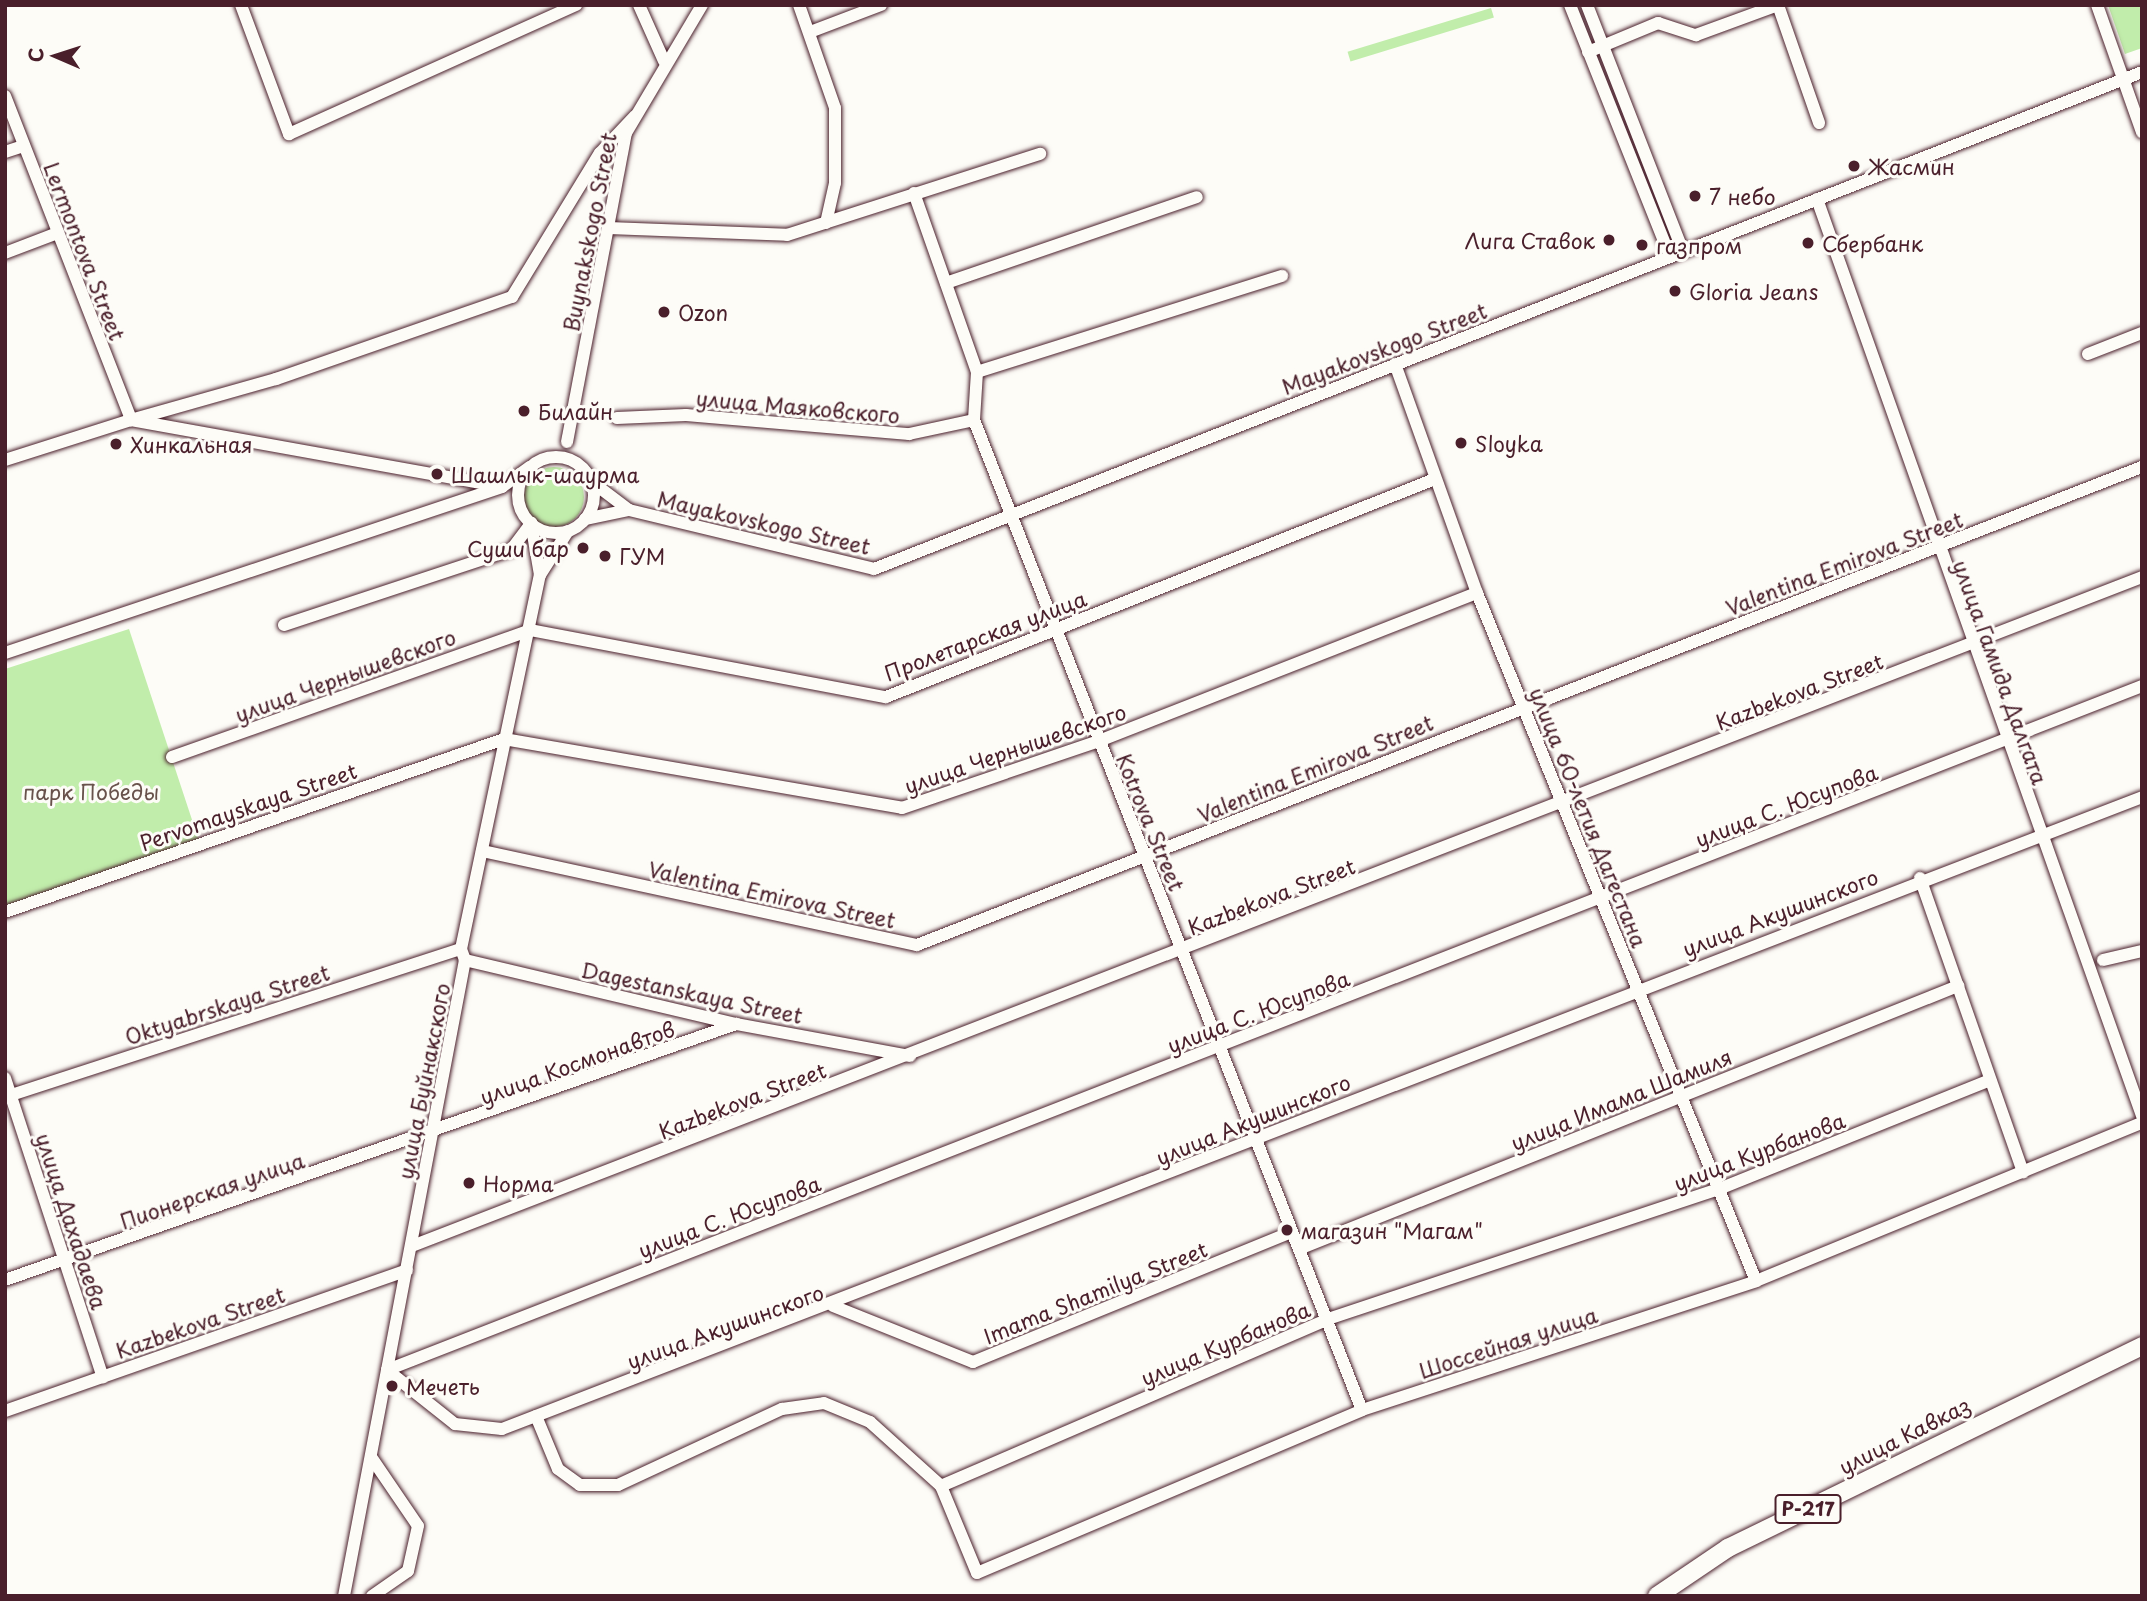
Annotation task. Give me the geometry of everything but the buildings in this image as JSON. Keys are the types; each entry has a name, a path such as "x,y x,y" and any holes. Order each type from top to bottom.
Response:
{"highway":[{"name":"улица Кавказ","path":"1657,1596 1728,1548 2142,1346"}],"street":[{"path":"241,5 289,134 576,5"},
{"path":"639,5 664,61"},
{"name":"Buynakskogo Street","path":"567,442 608,228 635,116 664,61 702,5"},
{"path":"799,5 835,108 835,183 826,223"},
{"path":"810,32 881,5"},
{"path":"1570,5 1670,257"},
{"path":"1587,5 1683,251"},
{"path":"1588,52 1658,23 1696,35 1778,5 1819,123"},
{"path":"2097,5 2142,132"},
{"name":"Mayakovskogo Street","path":"629,510 874,569 2142,72"},
{"name":"Lermontova Street","path":"5,96 55,234 131,420"},
{"path":"5,460 131,420 276,379 512,297 600,153 635,116"},
{"path":"5,152 24,146"},
{"path":"608,228 787,235 1040,154"},
{"name":"Kotrova Street","path":"914,193 977,372 974,420 1362,1410"},
{"path":"946,283 1197,197"},
{"name":"улица Гамида Далгата","path":"1817,199 1936,549 2142,1116"},
{"path":"5,253 55,234"},
{"path":"977,372 1282,276"},
{"path":"2088,354 2142,333"},
{"name":"улица 60-летия Дагестана","path":"1395,364 1477,593 1756,1281"},
{"name":"улица Маяковского","path":"617,418 685,415 909,434 974,420"},
{"path":"131,420 502,487 531,523 540,575"},
{"path":"5,653 502,487 567,442 578,464 592,482 629,510"},
{"path":"535,463 578,464"},
{"path":"519,505 535,463"},
{"name":"Valentina Emirova Street","path":"482,851 917,946 1523,706 1936,549 2142,467"},
{"name":"Пролетарская улица","path":"530,630 886,696 1435,479"},
{"path":"585,519 592,482"},
{"path":"540,575 568,531 585,519 629,510"},
{"path":"531,523 553,533 568,531"},
{"path":"284,625 511,550 531,523"},
{"name":"улица Буйнакского","path":"344,1596 407,1270 482,851 540,575"},
{"name":"Kazbekova Street","path":"411,1246 911,1056 2142,577"},
{"name":"улица Чернышевского","path":"504,740 902,808 1099,741 1477,593"},
{"name":"улица Чернышевского","path":"172,757 530,630"},
{"name":"улица С. Юсупова","path":"387,1370 2142,686"},
{"name":"Pervomayskaya Street","path":"5,912 504,740"},
{"name":"улица Акушинского","path":"387,1370 456,1424 502,1429 833,1306 1637,988 1920,878 2142,797"},
{"path":"1920,878 2022,1172"},
{"path":"2104,960 2142,951"},
{"name":"Dagestanskaya Street","path":"463,955 736,1024 911,1056"},
{"name":"Oktyabrskaya Street","path":"8,1096 463,955"},
{"name":"улица Имама Шамиля","path":"1299,1249 1958,986"},
{"name":"улица Космонавтов","path":"432,1135 736,1024"},
{"name":"улица Дахадаева","path":"5,1078 8,1096 103,1377"},
{"name":"улица Курбанова","path":"941,1486 1328,1319 1719,1189 1990,1080"},
{"name":"Шоссейная улица","path":"941,1486 977,1573 1362,1410 1756,1281 2142,1124"},
{"name":"Пионерская улица","path":"5,1280 432,1135"},
{"name":"Imama Shamilya Street","path":"833,1306 973,1362 1292,1232"},
{"name":"Kazbekova Street","path":"5,1411 407,1270"},
{"path":"536,1416 558,1469 580,1485 618,1485 782,1409 824,1403 870,1422 941,1486"},
{"path":"371,1457 418,1526 408,1571 372,1596"}],"green space":[{"path":"2108,5 2142,5 2142,48 2125,54"},
{"path":"1491,8 1494,18 1350,61 1348,52"},
{"path":"548,467 560,467 579,480 584,497 582,509 571,522 560,527 548,527 529,514 524,503 524,491 537,472"},
{"name":"парк Победы","path":"129,629 200,844 5,913 5,669"}],"place":[{"name":"Жасмин","path":"1854,166"},
{"name":"7 небо","path":"1695,196"},
{"name":"Лига Ставок","path":"1609,240"},
{"name":"Сбербанк","path":"1808,243"},
{"name":"газпром","path":"1642,245"},
{"name":"Gloria Jeans","path":"1675,291"},
{"name":"Ozon","path":"664,312"},
{"name":"Билайн","path":"524,411"},
{"name":"Sloyka","path":"1461,443"},
{"name":"Хинкальная","path":"116,444"},
{"name":"Шашлык-шаурма","path":"437,474"},
{"name":"Суши бар","path":"583,548"},
{"name":"ГУМ","path":"605,556"},
{"name":"Норма","path":"469,1183"},
{"name":"магазин \"Магам\"","path":"1287,1230"},
{"name":"Мечеть","path":"392,1386"}]}
